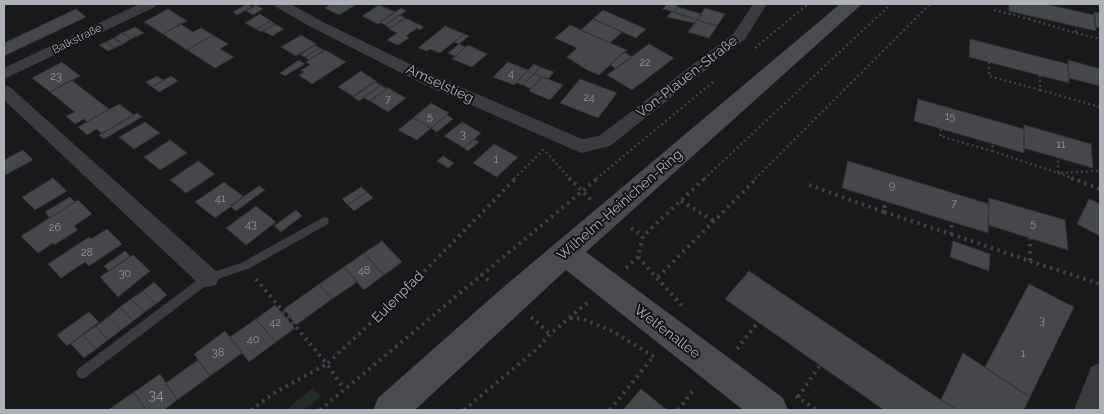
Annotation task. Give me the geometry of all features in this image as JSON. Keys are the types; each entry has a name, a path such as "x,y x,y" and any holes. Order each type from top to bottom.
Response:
{"main road":[{"name":"Wilhelm-Heinichen-Ring","path":"390,410 565,253 852,4"},
{"name":"Welfenallee","path":"565,253 784,403"}],"street":[{"name":"Balkstraße","path":"4,74 150,4"},
{"name":"Amselstieg","path":"281,4 316,24 429,80 557,136 581,146 604,141"},
{"name":"Von-Plauen-Straße","path":"604,141 740,36 760,4"},
{"path":"4,91 208,278"},
{"path":"1087,410 1100,375"}],"lane":[{"path":"82,373 208,278 244,266 324,221"}],"path":[{"path":"748,54 808,4"},
{"path":"638,257 643,236 891,4"},
{"path":"658,277 930,4"},
{"path":"994,10 1029,17 1100,39"},
{"path":"1076,26 1076,33"},
{"path":"989,62 989,76 1100,107"},
{"path":"1040,75 1040,90"},
{"path":"320,410 717,79"},
{"path":"941,129 940,136 992,151 1100,189"},
{"name":"Eulenpfad","path":"251,410 276,392 327,364 392,303 557,136"},
{"path":"992,144 992,151"},
{"path":"544,149 581,192"},
{"path":"1058,158 1058,173"},
{"path":"1058,173 1100,171"},
{"path":"809,185 1100,284"},
{"path":"681,201 714,222"},
{"path":"884,212 885,201"},
{"path":"951,234 952,222"},
{"path":"1030,238 1030,261"},
{"path":"244,266 327,364 344,389"},
{"path":"464,410 538,348 550,334 570,318 583,319 614,332 660,362"},
{"path":"736,350 758,322"},
{"path":"610,410 653,357"},
{"path":"784,403 820,365"},
{"path":"688,383 702,394"},
{"path":"678,410 695,388"}],"shaded area":[{"path":"313,388 321,397 304,410 286,410"}],"building":[{"path":"247,4 251,7 237,15 233,12"},
{"path":"331,4 357,4 339,15 325,8"},
{"path":"667,4 678,6 674,12 663,9"},
{"path":"1009,4 1045,4 1094,15 1096,31 1009,11"},
{"path":"256,5 263,9 253,15 246,11"},
{"path":"379,5 395,12 378,24 362,16"},
{"path":"678,7 701,14 697,20 674,12"},
{"path":"401,8 406,11 385,25 380,22"},
{"path":"705,8 725,14 717,26 697,20"},
{"path":"76,9 86,17 4,56 4,43"},
{"path":"168,9 187,21 163,34 144,22"},
{"path":"603,10 646,29 636,38 593,19"},
{"path":"671,12 697,20 694,23 667,17"},
{"path":"1094,12 1100,13 1100,28 1096,27"},
{"path":"260,14 271,21 256,29 245,23"},
{"path":"400,15 405,18 390,28 385,25"},
{"path":"405,18 424,27 420,30 417,28 406,36 409,38 398,45 387,40 397,33 389,29"},
{"path":"593,19 622,32 610,43 581,30"},
{"path":"697,20 717,26 709,38 688,32"},
{"path":"271,21 275,24 261,32 256,29"},
{"path":"180,24 193,32 201,28 213,35 187,50 163,34"},
{"path":"275,24 284,29 272,36 263,31"},
{"path":"570,25 627,50 599,75 587,70 567,57 577,48 555,38"},
{"path":"445,26 464,34 440,53 430,49 427,51 418,48"},
{"path":"135,27 144,33 131,39 122,33"},
{"path":"122,33 131,39 123,44 114,38"},
{"path":"464,34 469,36 459,44 454,42"},
{"path":"213,35 228,44 220,49 234,57 215,68 187,50"},
{"path":"301,35 316,44 296,56 281,47"},
{"path":"114,38 123,44 115,48 106,42"},
{"path":"970,39 1068,64 1069,83 969,57"},
{"path":"106,42 115,48 108,51 99,45"},
{"path":"459,44 466,47 455,56 448,53"},
{"path":"649,44 674,58 632,90 607,75"},
{"path":"315,45 320,48 305,57 300,55"},
{"path":"468,45 487,54 472,67 452,59"},
{"path":"320,48 324,50 309,60 305,57"},
{"path":"325,50 346,62 312,84 299,75 304,72 301,70 310,65 306,62"},
{"path":"624,52 632,57 616,69 610,65"},
{"path":"299,60 305,64 285,76 280,73"},
{"path":"1068,60 1100,69 1100,86 1069,78"},
{"path":"62,62 80,76 50,92 32,78"},
{"path":"508,62 528,70 514,85 493,77"},
{"path":"534,64 540,67 523,85 516,83"},
{"path":"540,67 554,72 548,79 534,74"},
{"path":"361,71 376,81 353,96 338,87"},
{"path":"534,74 542,77 531,89 523,85"},
{"path":"157,76 163,80 152,87 146,82"},
{"path":"171,76 178,81 159,92 152,87"},
{"path":"543,77 563,85 550,100 529,91"},
{"path":"580,79 617,93 598,118 560,103"},
{"path":"71,80 109,109 87,122 84,119 75,124 66,116 75,112 50,92"},
{"path":"375,82 381,85 359,101 353,97"},
{"path":"381,85 387,89 370,101 364,98"},
{"path":"388,88 406,98 388,112 370,101"},
{"path":"918,99 1024,129 1024,153 914,121"},
{"path":"431,103 449,113 431,128 413,118"},
{"path":"119,104 134,115 102,134 97,129 87,135 78,127"},
{"path":"137,113 142,117 104,139 99,135"},
{"path":"447,115 453,119 437,132 431,128"},
{"path":"413,118 431,128 417,140 398,130"},
{"path":"145,122 160,133 134,149 119,137"},
{"path":"462,122 481,133 464,148 444,136"},
{"path":"1024,125 1091,144 1093,168 1024,148"},
{"path":"474,139 479,142 468,151 464,148"},
{"path":"170,140 187,153 160,170 144,157"},
{"path":"494,144 518,157 497,177 473,163"},
{"path":"23,150 33,160 5,175 4,160"},
{"path":"443,156 454,163 448,168 437,161"},
{"path":"198,161 215,174 186,193 170,180"},
{"path":"848,161 989,204 988,233 842,188"},
{"path":"53,178 67,191 35,210 22,197"},
{"path":"224,182 244,197 215,218 195,202"},
{"path":"259,186 265,190 236,211 230,206"},
{"path":"361,187 367,192 348,205 342,199"},
{"path":"367,192 373,198 354,211 348,205"},
{"path":"70,197 75,202 50,218 45,212"},
{"path":"989,198 1065,220 1068,250 988,225"},
{"path":"1089,199 1100,204 1100,236 1077,224"},
{"path":"78,200 92,214 74,226 78,230 38,253 21,236"},
{"path":"256,206 276,222 246,245 226,228"},
{"path":"296,210 302,216 281,232 274,226"},
{"path":"107,229 122,244 89,266 85,262 61,278 48,264 89,237 91,239"},
{"path":"382,241 402,262 384,275 364,253"},
{"path":"953,241 990,254 989,271 950,257"},
{"path":"125,251 130,256 109,271 104,266"},
{"path":"364,253 384,275 364,290 344,267"},
{"path":"133,255 150,271 118,297 100,277"},
{"path":"344,267 357,282 332,299 319,284"},
{"path":"749,271 957,410 884,410 725,299"},
{"path":"154,282 167,295 156,304 143,291"},
{"path":"319,284 332,299 296,325 284,309"},
{"path":"1029,284 1074,307 1030,397 985,367"},
{"path":"143,291 156,304 145,312 131,299"},
{"path":"131,299 145,312 133,321 120,307"},
{"path":"275,305 295,328 276,342 256,319"},
{"path":"120,307 133,321 121,330 108,317"},
{"path":"89,312 99,322 67,346 57,335"},
{"path":"108,317 121,330 108,340 96,326"},
{"path":"256,319 276,342 249,362 230,337"},
{"path":"96,326 108,340 96,349 83,335"},
{"path":"225,331 242,353 210,376 194,354"},
{"path":"83,335 96,349 84,358 71,344"},
{"path":"963,353 1030,397 1024,410 957,410 941,400"},
{"path":"198,360 210,376 177,400 166,383"},
{"path":"160,374 177,400 164,410 146,410 134,392"},
{"path":"641,389 667,410 623,410"},
{"path":"134,392 146,410 108,410"}]}
